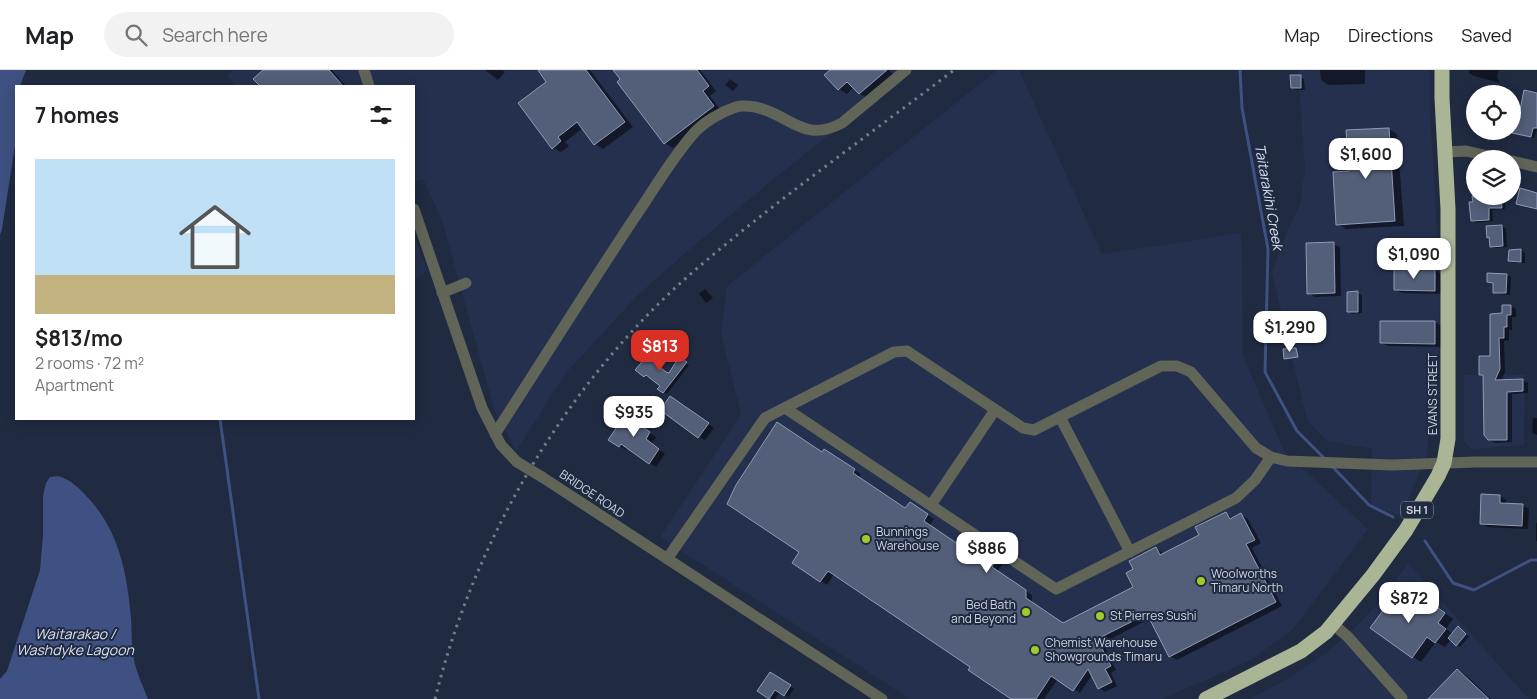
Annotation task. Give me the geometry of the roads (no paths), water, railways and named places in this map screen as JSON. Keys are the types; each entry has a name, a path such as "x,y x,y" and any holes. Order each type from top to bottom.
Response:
{"highway":[{"name":"EVANS STREET","path":"1206,699 1301,651 1326,632 1373,575 1406,530 1444,463 1448,438 1448,210 1442,70"}],"street":[{"path":"364,70 370,85"},
{"path":"495,434 591,283 675,158 699,129 714,118 737,106 749,106 768,110 795,126 814,132 832,128 842,123 906,70"},
{"path":"1445,152 1466,151"},
{"path":"1521,163 1537,166"},
{"name":"BRIDGE ROAD","path":"415,212 482,408 501,445 517,462 882,699"},
{"path":"442,293 466,283"},
{"path":"667,560 765,418 894,352 906,351 1023,428 1034,430 1161,366 1177,366 1191,372 1256,448 1271,457 1287,461 1392,465 1537,462"},
{"path":"785,408 1056,589 1236,498 1255,480 1271,457"},
{"path":"931,505 995,410"},
{"path":"1060,417 1130,552"},
{"path":"1333,624 1348,637 1402,698"}],"water":[{"path":"0,70 26,70 20,85 15,85 15,145 0,235"},
{"name":"Waitarakao / Washdyke Lagoon","path":"58,476 80,489 91,501 109,527 115,541 127,586 134,660 148,699 0,699 0,679 7,671 40,570 43,536 43,496 46,483 50,477"}],"waterway":[{"name":"Taitarakihi Creek","path":"1240,70 1242,108 1268,249 1265,372 1297,431 1325,459"},
{"path":"220,420 259,699"},
{"name":"Taitarakihi Creek","path":"1331,465 1369,505 1393,517"},
{"name":"Taitarakihi Creek","path":"1425,541 1453,583 1474,590 1531,560 1537,560"}],"railway":[{"path":"435,699 453,637 476,577 503,518 535,461 571,407 610,356 654,308 732,239 954,70"}],"place":[{"name":"Bunnings Warehouse","path":"866,539"},
{"name":"Woolworths Timaru North","path":"1201,581"},
{"name":"Bed Bath and Beyond","path":"1026,612"},
{"name":"St Pierres Sushi","path":"1100,616"},
{"name":"Chemist Warehouse Showgrounds Timaru","path":"1035,650"}]}
